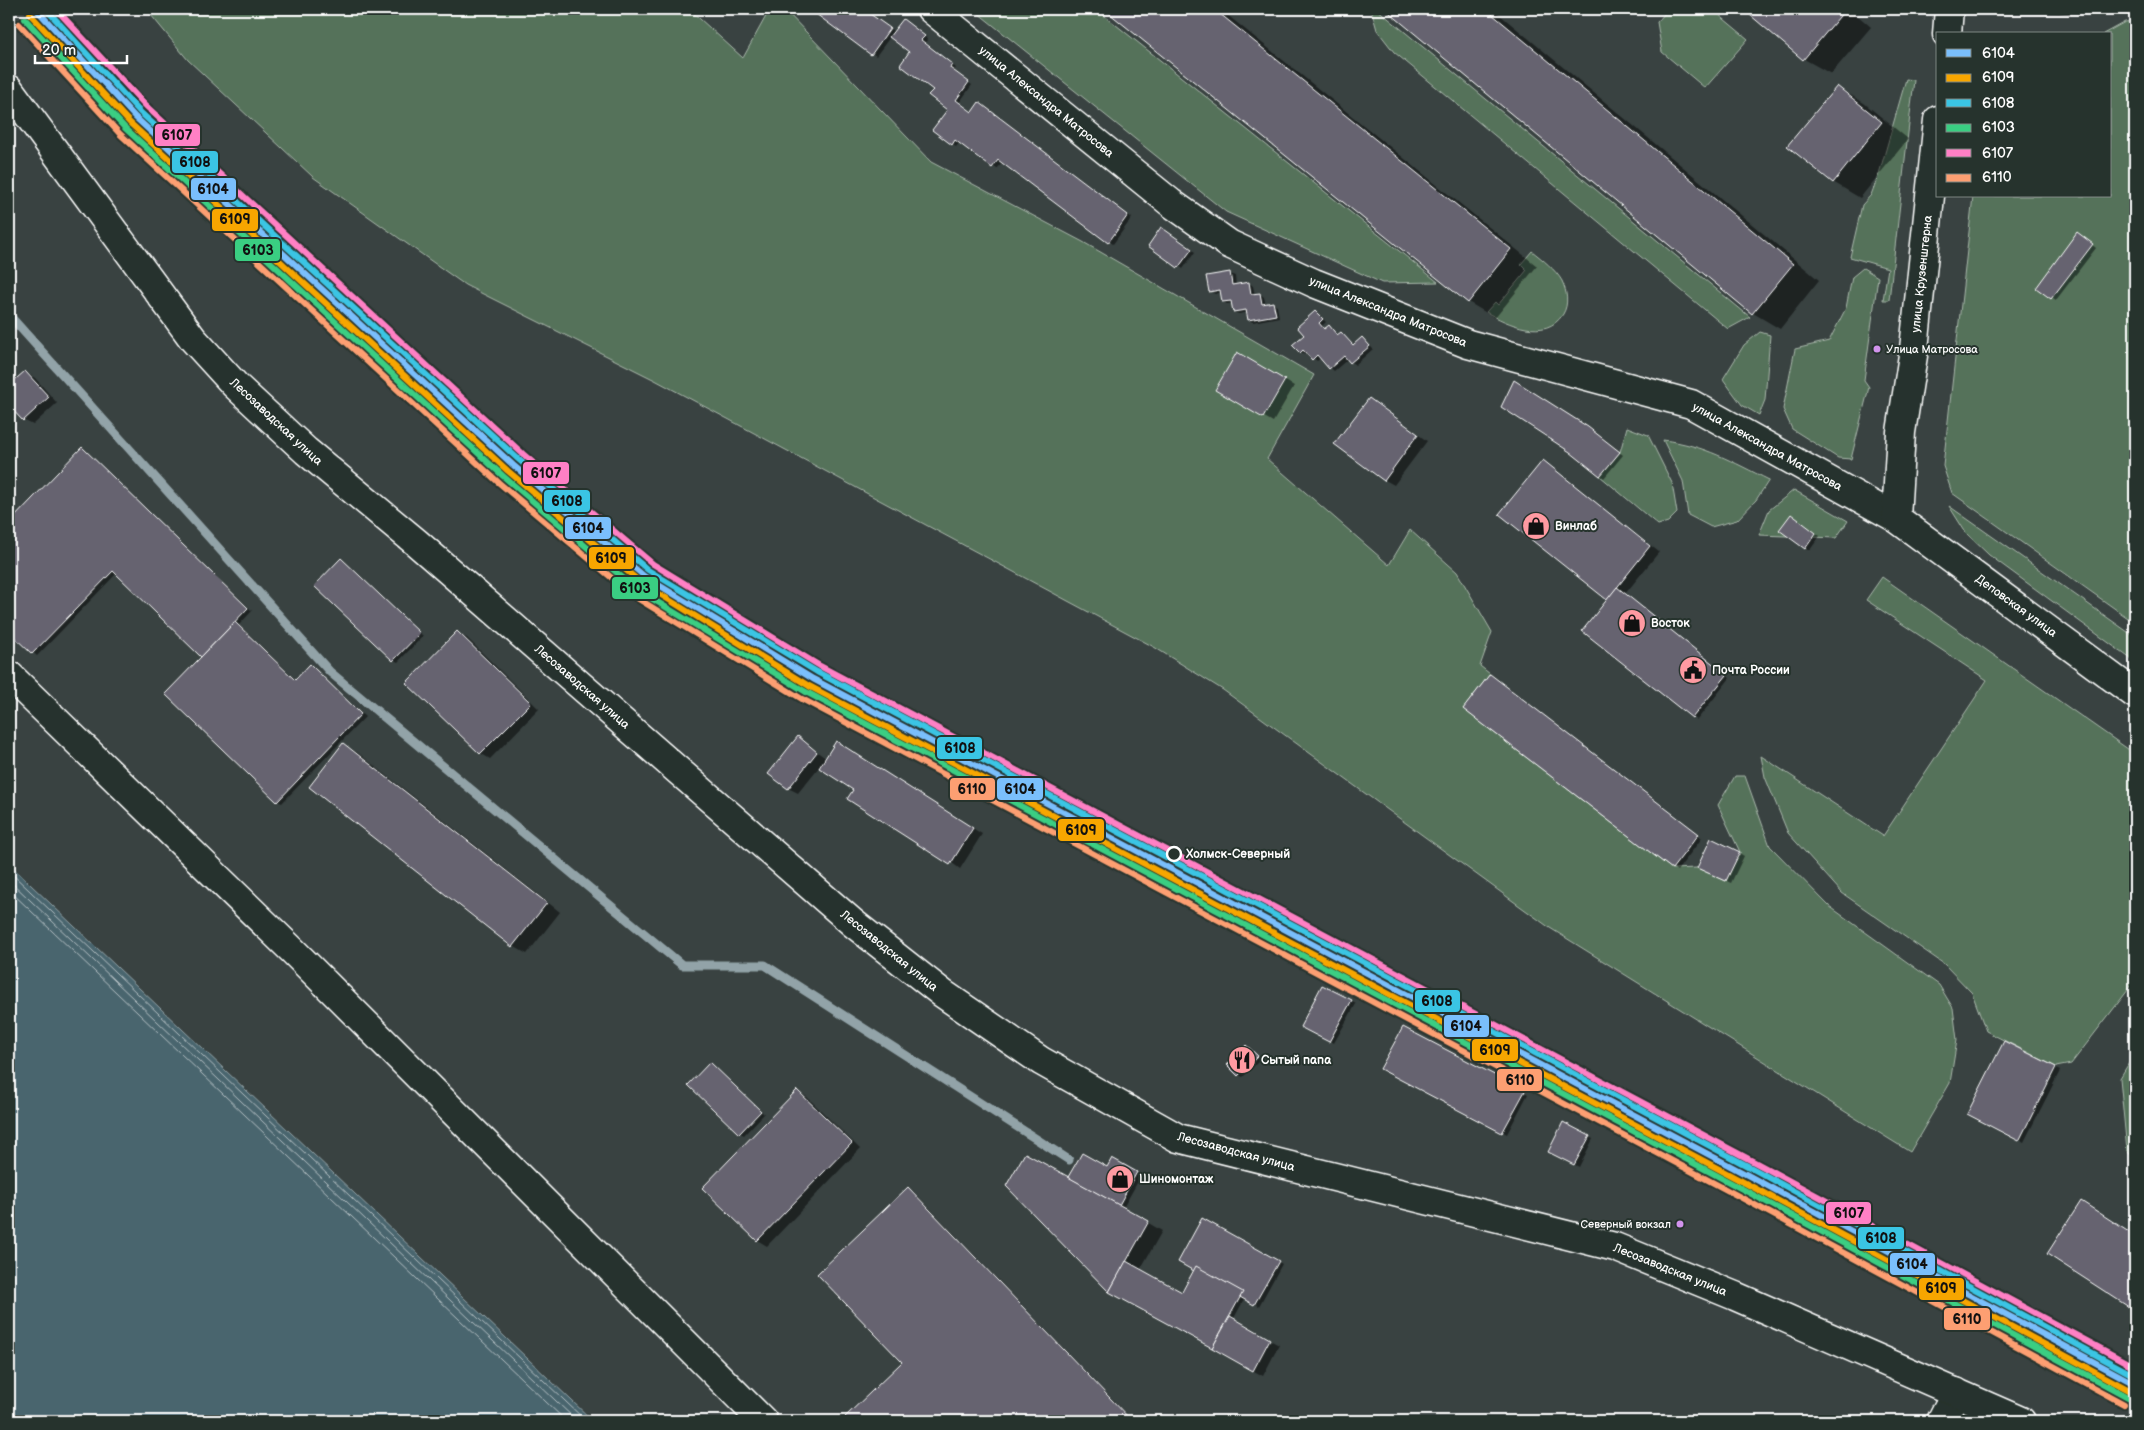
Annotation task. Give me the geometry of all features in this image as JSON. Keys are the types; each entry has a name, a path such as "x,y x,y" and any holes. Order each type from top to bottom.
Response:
{"street":[{"name":"улица Александра Матросова","path":"931,9 1171,203 1229,244 1314,283 1468,344 1691,404 1896,518"},
{"path":"1946,32 1949,9"},
{"name":"Лесозаводская улица","path":"9,89 194,339 235,385 298,445 417,543 853,923 942,993 1042,1062 1178,1138 1615,1247 2021,1421"},
{"name":"улица Крузенштерна","path":"1896,518 1901,432 1914,350 1936,139"},
{"name":"Деповская улица","path":"1896,518 2135,694"},
{"path":"9,675 292,950 763,1421"},
{"path":"1941,1421 1956,1392"}],"green space":[{"path":"146,9 689,9 743,58 770,9 784,9 931,162 1083,242 1314,375 1267,459 1389,565 1410,530 1457,572 1492,632 1480,666 1490,674 1463,709 1672,869 1697,868 1726,881 1740,852 1718,805 1735,776 1745,776 1770,846 1829,906 1939,985 1953,1008 1957,1040 1950,1083 1910,1152 1550,928 1223,690 1154,647 655,380 465,285 313,177 188,60"},
{"path":"973,9 1096,9 1438,282 1382,283 1226,212"},
{"path":"1371,9 1377,9 1750,317 1728,329 1394,52 1377,30"},
{"path":"1669,9 1712,9 1748,39 1705,88 1662,52 1657,22"},
{"path":"2135,21 2135,623 1952,493 1943,466 1973,198 2112,198 2112,32 2107,32 2125,22"},
{"path":"1906,79 1914,80 1889,300 1883,300 1888,268 1850,257 1862,205 1871,195 1879,174"},
{"path":"1532,251 1562,281 1567,298 1565,310 1556,322 1547,327 1537,329 1515,325 1486,312 1495,302 1498,305 1527,270 1521,264"},
{"path":"1863,268 1878,277 1864,380 1869,387 1851,459 1838,458 1792,429 1783,409 1795,349 1829,341 1846,308 1852,277"},
{"path":"1760,332 1770,335 1765,400 1759,415 1742,405 1723,379 1744,345"},
{"path":"1627,427 1648,435 1672,483 1677,513 1668,522 1658,525 1600,476 1620,452"},
{"path":"1663,440 1678,442 1705,450 1769,480 1756,500 1737,520 1711,527 1688,515 1683,481"},
{"path":"1794,490 1848,521 1836,538 1759,535 1769,510"},
{"path":"1949,506 2135,637 2135,662 1989,555 1966,533"},
{"path":"1882,577 2135,754 2135,981 2071,1064 2056,1067 1986,1031 1972,993 1944,964 1842,893 1788,833 1765,777 1761,756 1883,836 1987,680 1866,600"},
{"path":"2135,1053 2135,1160 2127,1151 2120,1078"}],"water":[{"path":"9,864 593,1421 9,1421"}],"building":[{"path":"813,9 863,9 890,28 871,55 812,11"},
{"path":"1104,9 1214,9 1511,249 1468,303"},
{"path":"1385,9 1486,9 1793,264 1752,314"},
{"path":"1743,9 1843,9 1845,10 1803,60"},
{"path":"2037,9 2081,9 2081,14"},
{"path":"903,19 925,36 921,40 952,64 950,68 969,82 956,100 972,112 979,102 1128,215 1108,243 998,160 992,168 955,140 952,145 932,130 947,110 928,95 933,90 900,65 909,52 889,37"},
{"path":"1837,86 1882,122 1833,183 1787,146"},
{"path":"1161,227 1192,249 1178,268 1148,246"},
{"path":"2077,232 2093,244 2051,299 2036,288"},
{"path":"1230,272 1232,285 1249,282 1251,294 1260,293 1262,304 1273,302 1276,315 1248,320 1246,310 1233,312 1231,301 1222,302 1220,290 1209,292 1206,276"},
{"path":"1315,311 1323,319 1319,323 1324,329 1329,325 1337,335 1341,332 1353,345 1362,337 1370,346 1350,363 1344,356 1329,369 1317,355 1312,360 1303,350 1300,353 1292,345 1304,335 1297,327"},
{"path":"1237,352 1285,380 1263,418 1215,390"},
{"path":"25,371 49,397 23,421 9,406 9,385"},
{"path":"1514,380 1588,427 1620,452 1600,476 1570,452 1501,407"},
{"path":"1369,398 1418,434 1384,481 1334,444"},
{"path":"82,447 248,608 201,657 113,571 32,654 9,632 9,523"},
{"path":"1543,460 1650,546 1607,600 1499,514"},
{"path":"1791,514 1816,533 1805,549 1779,530"},
{"path":"341,558 420,633 393,661 314,586"},
{"path":"1617,587 1727,675 1692,718 1582,631"},
{"path":"235,622 295,680 310,664 361,714 277,802 165,694"},
{"path":"457,631 531,703 480,754 406,683"},
{"path":"1490,674 1699,834 1672,869 1463,709"},
{"path":"798,736 817,752 788,789 768,774"},
{"path":"836,741 973,828 950,865 847,799 853,790 819,768"},
{"path":"343,743 547,903 512,947 309,787"},
{"path":"1711,838 1740,852 1726,881 1697,868"},
{"path":"1322,985 1352,1000 1329,1042 1300,1027"},
{"path":"1403,1027 1525,1091 1502,1133 1380,1069"},
{"path":"2004,1041 2056,1067 2019,1141 1967,1114"},
{"name":"Сытый папа","path":"1246,1045 1258,1056 1238,1076 1227,1065"},
{"path":"710,1062 761,1111 739,1134 688,1085"},
{"path":"797,1090 852,1143 757,1241 702,1188"},
{"path":"1563,1122 1590,1136 1574,1165 1548,1152"},
{"path":"1025,1153 1149,1221 1109,1292 1006,1186"},
{"path":"1082,1153 1107,1167 1112,1158 1137,1172 1119,1205 1068,1177"},
{"path":"908,1187 1132,1421 849,1421 845,1417 902,1362 817,1274"},
{"path":"2081,1201 2135,1236 2135,1311 2047,1254"},
{"path":"1202,1218 1279,1261 1254,1305 1178,1262"},
{"path":"1126,1261 1182,1292 1196,1266 1243,1292 1212,1348 1109,1292"},
{"path":"1230,1316 1270,1339 1253,1371 1212,1348"}],"waterway":[{"path":"9,315 330,672 682,965 765,965 1069,1160"}],"transit line":[{"name":"6104","path":"36,9 135,117 513,465 644,576 813,679 1753,1178 2135,1384"},
{"name":"6108","path":"46,9 140,112 518,459 648,570 817,672 1757,1171 2135,1376"},
{"name":"6107","path":"56,9 146,106 523,454 653,564 820,666 1760,1165 2135,1367"},
{"name":"6109","path":"30,14 130,123 508,471 640,582 809,686 1749,1185 2131,1391"},
{"name":"6103","path":"25,19 125,128 503,476 636,589 806,692 1746,1191 2128,1397"},
{"name":"6110","path":"19,24 120,134 498,482 632,595 802,699 1742,1198 2124,1404"}],"place":[{"name":"Улица Матросова","path":"1877,349"},
{"name":"Винлаб","path":"1536,526"},
{"name":"Восток","path":"1632,623"},
{"name":"Почта России","path":"1693,670"},
{"name":"Холмск-Северный","path":"1174,854"},
{"name":"Сытый папа","path":"1242,1060"},
{"name":"Шиномонтаж","path":"1120,1179"},
{"name":"Северный вокзал","path":"1680,1224"}]}
